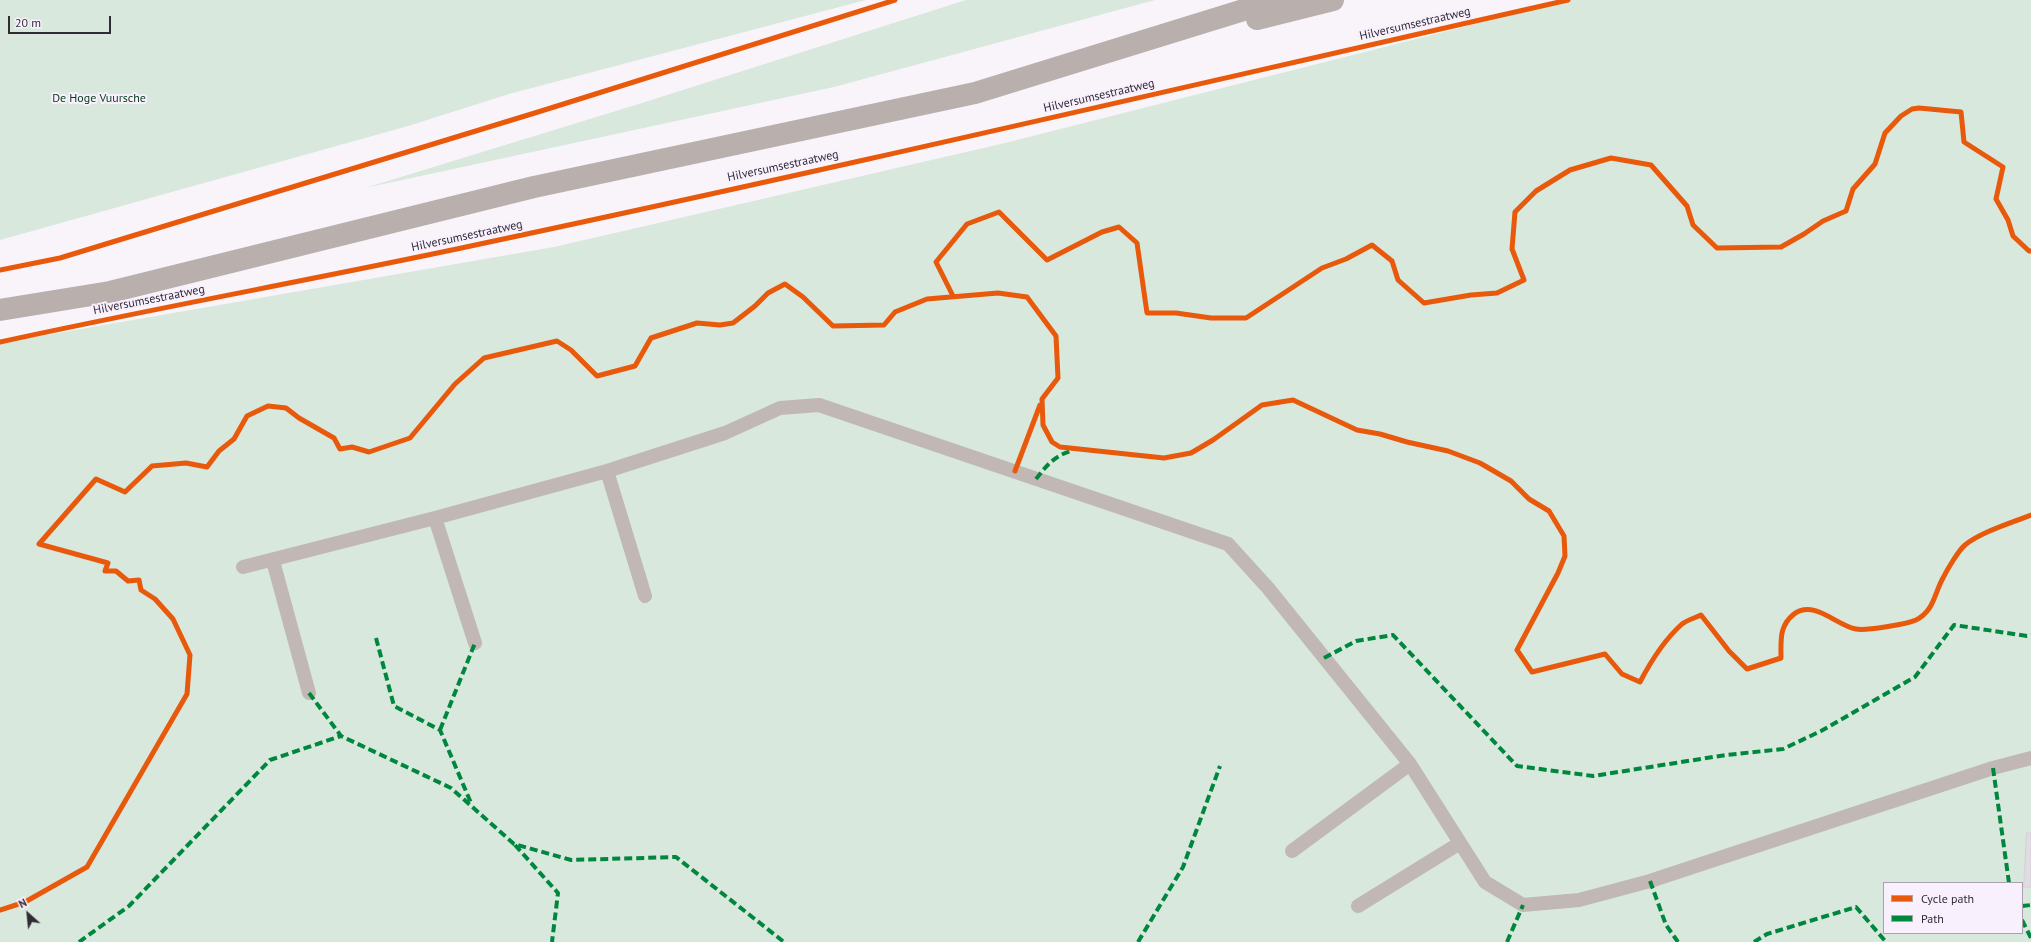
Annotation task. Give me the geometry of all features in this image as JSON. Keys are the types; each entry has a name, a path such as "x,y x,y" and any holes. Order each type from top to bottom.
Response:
{"main road":[{"name":"Hilversumsestraatweg","path":"0,310 110,292 534,187 975,93 1276,0"},
{"name":"Hilversumsestraatweg","path":"1047,71 1333,0"}],"lane":[{"path":"243,567 436,518 607,471 726,433 780,408 819,405 1228,544 1268,588 1410,764 1486,882 1523,905 1579,900 1650,881 1993,768 2031,758"},
{"path":"607,471 645,596"},
{"path":"436,518 474,643"},
{"path":"273,560 309,693"},
{"path":"1292,851 1410,764"},
{"path":"1358,906 1460,843"}],"green space":[{"name":"De Hoge Vuursche","path":"0,0 866,0 509,94 408,126 0,240"},
{"path":"966,0 1155,0 834,87 365,188 642,103"},
{"path":"1570,0 2031,0 2031,942 0,942 0,343 554,247 1005,143"}],"building":[{"path":"2027,833 2031,833 2031,887 2024,887"}],"marked path":[{"path":"1036,479 1047,465 1061,455 1072,451"},
{"path":"1324,658 1356,641 1393,635 1517,766 1593,776 1726,755 1783,749 1821,731 1915,677 1954,625 2027,636 2031,635"},
{"path":"376,638 394,706 440,730 471,803"},
{"path":"440,730 475,643"},
{"path":"309,693 341,736 451,788 514,844 571,860 676,857 784,942"},
{"path":"79,942 129,906 270,760 341,736"},
{"path":"1138,942 1183,867 1220,766"},
{"path":"1993,768 2009,882"},
{"path":"515,845 558,893 552,942"},
{"path":"1650,881 1666,925 1678,942"},
{"path":"1507,942 1523,905"},
{"path":"2023,906 2031,905"},
{"path":"1754,942 1767,934 1856,907 1886,942"},
{"path":"2023,922 2031,938"}],"cycle path":[{"path":"0,270 60,258 538,112 895,0"},
{"path":"0,342 116,317 408,259 604,217 1568,0"},
{"path":"953,296 936,262 967,224 999,212 1047,260 1102,232 1119,227 1137,243 1147,313 1176,313 1211,318 1246,318 1322,268 1346,259 1372,245 1392,261 1398,280 1424,303 1471,295 1497,293 1524,280 1512,249 1515,212 1536,191 1570,170 1611,158 1651,165 1687,206 1693,225 1717,248 1781,247 1823,221 1846,211 1853,189 1875,164 1885,133 1901,116 1912,109 1919,108 1961,112 1964,142 2003,167 1996,199 2008,220 2013,236 2029,251 2031,251"},
{"path":"0,910 25,902 87,867 187,694 190,655 173,619 155,599 141,590 139,580 128,581 116,571 105,571 108,563 39,544 96,479 125,492 152,466 186,463 207,467 219,451 234,439 247,416 268,406 286,408 299,418 334,438 340,449 352,447 369,452 410,438 455,384 484,358 557,341 571,350 597,376 635,366 651,338 697,323 720,325 733,323 755,306 768,293 785,284 803,297 833,326 884,325 895,312 927,299 998,293 1027,297 1056,336 1058,378 1042,399 1043,425 1052,442 1060,447 1164,458 1191,453 1213,440 1262,405 1293,400 1357,430 1380,434 1407,442 1448,451 1480,463 1511,481 1529,499 1549,511 1564,536 1565,556 1558,573 1517,650 1532,672 1605,654 1622,674 1640,682 1653,659 1675,630 1689,620 1701,615 1729,651 1747,669 1781,658 1781,639 1783,628 1794,614 1802,610 1817,611 1856,629 1877,628 1911,622 1927,612 1947,570 1965,545 1979,536 2031,515"},
{"path":"1015,471 1040,405"}]}
